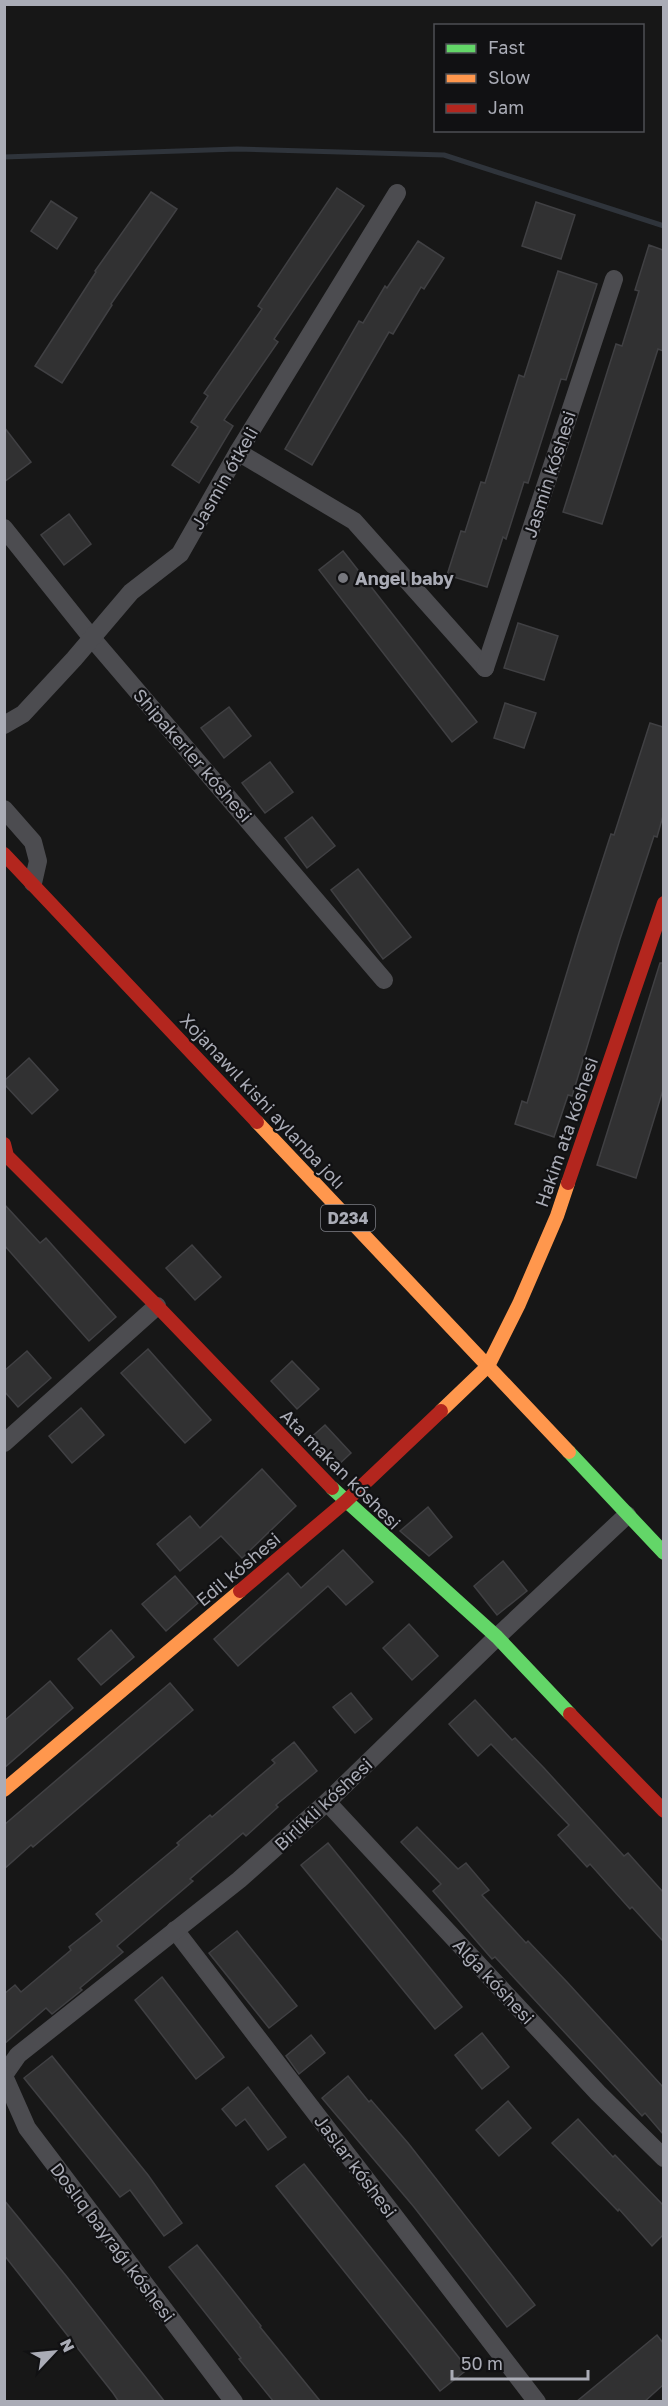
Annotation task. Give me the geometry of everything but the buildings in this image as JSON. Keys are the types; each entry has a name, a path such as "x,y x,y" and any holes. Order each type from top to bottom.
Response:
{"street":[{"name":"Jasmin ótkeli","path":"4,725 22,714 74,660 131,592 180,554 238,452 398,193"},
{"name":"Jasmin kóshesi","path":"238,452 354,520 484,668 614,279"},
{"name":"Shipakerler kóshesi","path":"4,528 92,637 384,980"},
{"path":"4,809 33,842 39,861 33,883"},
{"name":"Xojanawıl kishi aylanba jolı","path":"4,854 663,1553"},
{"name":"Xojanawıl kishi aylanba jolı","path":"4,865 33,883"},
{"name":"Hakim ata kóshesi","path":"488,1366 519,1304 557,1216 663,903"},
{"name":"Ata makan kóshesi","path":"4,1144 8,1164 157,1306 345,1503 497,1637 663,1811"},
{"path":"4,1443 157,1306"},
{"name":"Edil kóshesi","path":"4,1790 345,1503 488,1366"},
{"name":"Birlikli kóshesi","path":"4,2076 18,2055 239,1880 327,1802 627,1515"},
{"name":"Alǵa kóshesi","path":"327,1802 598,2093 663,2158"},
{"name":"Jaslar kóshesi","path":"176,1930 537,2402"},
{"name":"Doslıq bayraǵı kóshesi","path":"4,2076 27,2128 234,2402"}],"waterway":[{"path":"4,157 237,149 444,155 664,226"}],"traffic: fast":[{"path":"569,1452 664,1553"},
{"path":"332,1488 497,1637 570,1714"}],"traffic: slow":[{"path":"257,1122 569,1452"},
{"path":"441,1411 488,1366 519,1304 557,1216 568,1183"},
{"path":"4,1790 240,1591"}],"traffic: jam":[{"path":"4,854 257,1122"},
{"path":"568,1183 664,903"},
{"path":"4,1144 7,1156 157,1306 332,1488"},
{"path":"240,1591 345,1502 441,1411"},
{"path":"570,1714 664,1811"}],"place":[{"name":"Angel baby","path":"343,578"}]}
